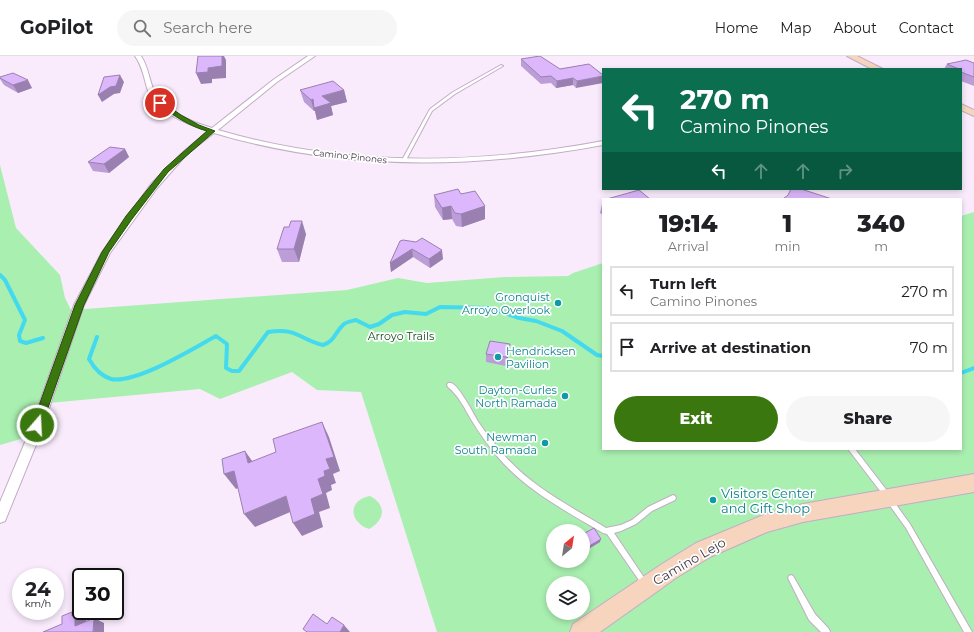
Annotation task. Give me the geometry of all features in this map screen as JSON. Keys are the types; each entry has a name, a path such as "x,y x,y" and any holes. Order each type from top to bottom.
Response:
{"street":[{"name":"Camino Pinones","path":"138,56 145,68 154,98 179,117 197,126 212,131 289,149 331,155 404,160 458,160 537,154 602,144"},
{"path":"0,517 34,435 80,305 94,272 129,218 154,186 184,153 275,81 312,56"},
{"path":"851,56 876,68"},
{"path":"962,107 974,113"},
{"name":"Camino Lejo","path":"581,632 647,586 703,550 766,523 803,513 974,483"}],"lane":[{"path":"404,160 431,110 458,91 502,66"},
{"path":"450,384 464,400 491,445 520,475 605,531 621,528 634,522 650,509 673,498"},
{"path":"852,450 889,498 912,533 968,632"},
{"path":"608,530 647,586"},
{"path":"791,578 812,617 826,632"}],"green space":[{"name":"Arroyo Trails","path":"0,165 16,228 60,275 65,298 71,310 347,290 398,278 427,283 505,277 568,276 602,263 602,450 962,450 962,216 974,212 974,632 437,632 361,392 317,390 292,372 220,399 200,389 38,404 24,438 0,445"},
{"path":"370,496 379,504 382,512 378,521 369,529 356,520 353,511 354,507 360,500"}],"building":[{"path":"198,56 222,56 222,66 208,68 208,72 196,73"},
{"path":"540,56 560,69 589,64 602,74 602,76 577,81 573,78 557,81 551,76 541,77 521,59"},
{"path":"966,60 974,63 974,77 962,72 962,68 957,68 947,64"},
{"path":"13,73 28,80 13,85 0,78"},
{"path":"120,75 116,86 110,87 98,95 104,77"},
{"path":"333,81 344,90 322,96 331,103 314,108 313,99 311,100 300,90"},
{"path":"110,147 125,149 104,164 88,162"},
{"path":"458,189 461,194 475,191 485,206 461,214 455,213 451,206 442,208 434,195"},
{"path":"639,190 649,198 611,198"},
{"path":"790,190 804,190 829,198 784,198"},
{"path":"291,221 302,221 294,249 277,249 284,227 289,227"},
{"path":"422,238 442,250 429,259 412,249 390,263 400,241 416,242"},
{"path":"490,341 510,344 506,357 486,354"},
{"path":"322,422 334,457 326,459 330,469 324,471 325,476 318,479 323,494 311,499 315,514 293,523 286,496 244,514 234,471 224,474 222,459 245,451 248,463 276,452 273,439"},
{"path":"594,528 601,539 590,546 590,530"},
{"path":"72,612 72,620 75,620 75,626 89,620 94,620 93,632 43,632 62,624 64,615"},
{"path":"313,614 327,624 332,617 344,625 340,632 307,632 303,629"}],"waterway":[{"path":"0,275 5,280 25,320 19,335 20,341 26,343 43,338"},
{"path":"97,337 89,359 98,371 111,379 122,379 149,371 165,364 216,336 227,344 226,368 232,371 239,371 268,332 286,331 323,345 333,339 345,323 356,320 370,327 379,324 392,315 405,312 426,314 440,307 490,308 519,318 536,321 562,331 597,355 602,356"},
{"path":"962,373 974,368"}],"place":[{"name":"Gronquist Arroyo Overlook","path":"558,303"},
{"name":"Hendricksen Pavilion","path":"498,357"},
{"name":"Dayton-Curles North Ramada","path":"565,396"},
{"name":"Newman South Ramada","path":"545,443"},
{"name":"Visitors Center and Gift Shop","path":"713,500"}],"route":[{"path":"37,425 80,305 94,272 129,218 166,171 184,153 212,131 197,126 179,117 160,103"}]}
